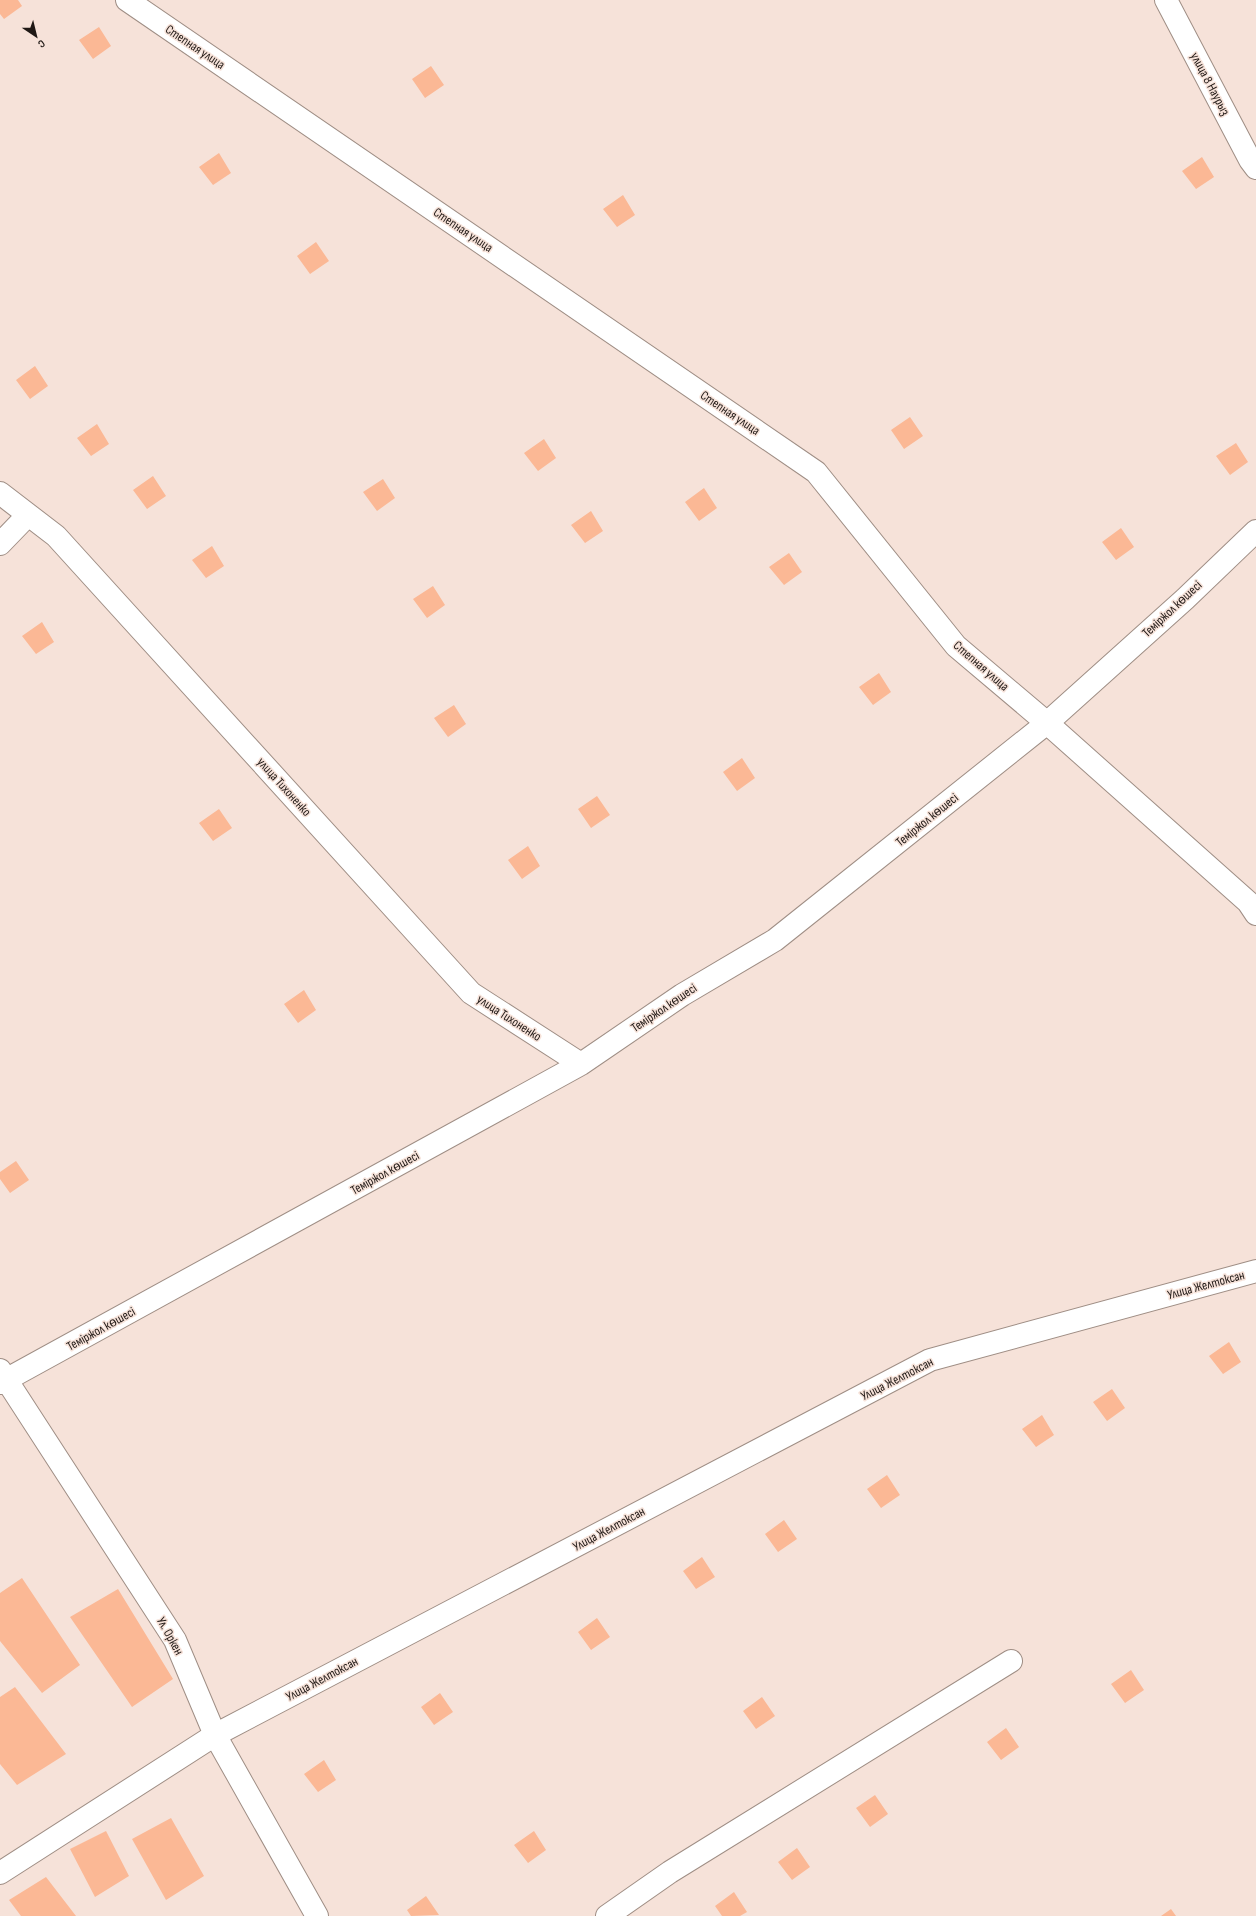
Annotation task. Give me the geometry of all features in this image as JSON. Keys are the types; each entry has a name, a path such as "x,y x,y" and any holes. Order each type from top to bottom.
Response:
{"street":[{"name":"Степная улица","path":"127,0 816,472 956,646 1047,723 1248,902 1256,914"},
{"name":"улица 8 Наурыз","path":"1166,0 1250,160 1256,168"},
{"name":"улица Тихоненко","path":"0,492 61,542 470,993 582,1064"},
{"path":"0,544 28,515"},
{"name":"Теміржол көшесі","path":"2,1378 582,1064 682,995 775,940 1047,723 1185,599 1256,531"},
{"name":"Улица Желтоксан","path":"0,1873 215,1735 930,1360 1256,1271"},
{"name":"Ул. Оркен","path":"2,1378 175,1640 215,1735 317,1916"},
{"path":"607,1916 670,1872 1011,1661"}],"building":[{"path":"0,0 18,0 22,6 4,19 0,14"},
{"path":"99,27 111,46 93,59 79,40"},
{"path":"431,66 444,85 425,98 412,79"},
{"path":"219,153 231,173 213,185 199,167"},
{"path":"1202,157 1214,177 1196,189 1182,171"},
{"path":"623,195 635,215 617,227 603,209"},
{"path":"316,242 329,261 310,274 297,256"},
{"path":"35,366 48,386 30,399 16,380"},
{"path":"910,417 923,436 904,449 891,430"},
{"path":"97,424 109,444 91,456 77,438"},
{"path":"544,439 556,458 538,471 524,453"},
{"path":"1236,443 1248,462 1230,475 1216,456"},
{"path":"153,476 166,496 147,509 133,490"},
{"path":"383,479 395,498 377,511 363,492"},
{"path":"704,488 717,508 699,521 685,502"},
{"path":"591,511 603,531 585,543 571,525"},
{"path":"1121,528 1134,547 1116,560 1102,542"},
{"path":"212,546 224,566 206,578 192,560"},
{"path":"789,553 802,572 784,585 769,567"},
{"path":"433,586 445,605 427,618 413,599"},
{"path":"42,622 54,642 36,654 22,636"},
{"path":"879,673 891,692 873,705 859,687"},
{"path":"454,705 466,724 448,737 434,718"},
{"path":"742,758 755,778 737,791 723,772"},
{"path":"597,796 610,815 591,828 578,809"},
{"path":"219,809 232,828 213,841 199,823"},
{"path":"528,846 540,866 522,879 508,860"},
{"path":"304,990 316,1010 298,1023 284,1004"},
{"path":"16,1161 29,1180 10,1193 0,1179 0,1172"},
{"path":"1229,1342 1241,1362 1223,1374 1209,1356"},
{"path":"1112,1389 1125,1408 1107,1421 1093,1402"},
{"path":"1042,1415 1054,1435 1036,1447 1022,1429"},
{"path":"887,1475 900,1495 881,1508 867,1489"},
{"path":"784,1520 797,1539 778,1552 765,1534"},
{"path":"702,1557 715,1577 696,1589 683,1571"},
{"path":"22,1578 80,1665 42,1693 0,1641 0,1593"},
{"path":"118,1589 173,1679 132,1707 70,1617"},
{"path":"597,1618 610,1637 591,1650 578,1632"},
{"path":"1131,1670 1144,1690 1125,1703 1111,1684"},
{"path":"15,1687 66,1754 17,1785 0,1764 0,1697"},
{"path":"440,1693 453,1712 434,1725 421,1707"},
{"path":"762,1697 775,1716 756,1729 743,1711"},
{"path":"1006,1728 1019,1747 1001,1760 987,1742"},
{"path":"324,1760 336,1780 318,1792 304,1774"},
{"path":"875,1795 888,1814 870,1827 856,1808"},
{"path":"171,1818 204,1876 166,1900 132,1839"},
{"path":"106,1831 129,1876 95,1897 70,1849"},
{"path":"534,1831 546,1850 528,1863 514,1845"},
{"path":"797,1848 810,1867 792,1880 778,1862"},
{"path":"46,1877 76,1916 21,1916 9,1900"},
{"path":"734,1892 747,1912 740,1916 722,1916 715,1906"},
{"path":"426,1896 439,1915 411,1916 407,1910"},
{"path":"1171,1909 1176,1916 1161,1916"}]}
